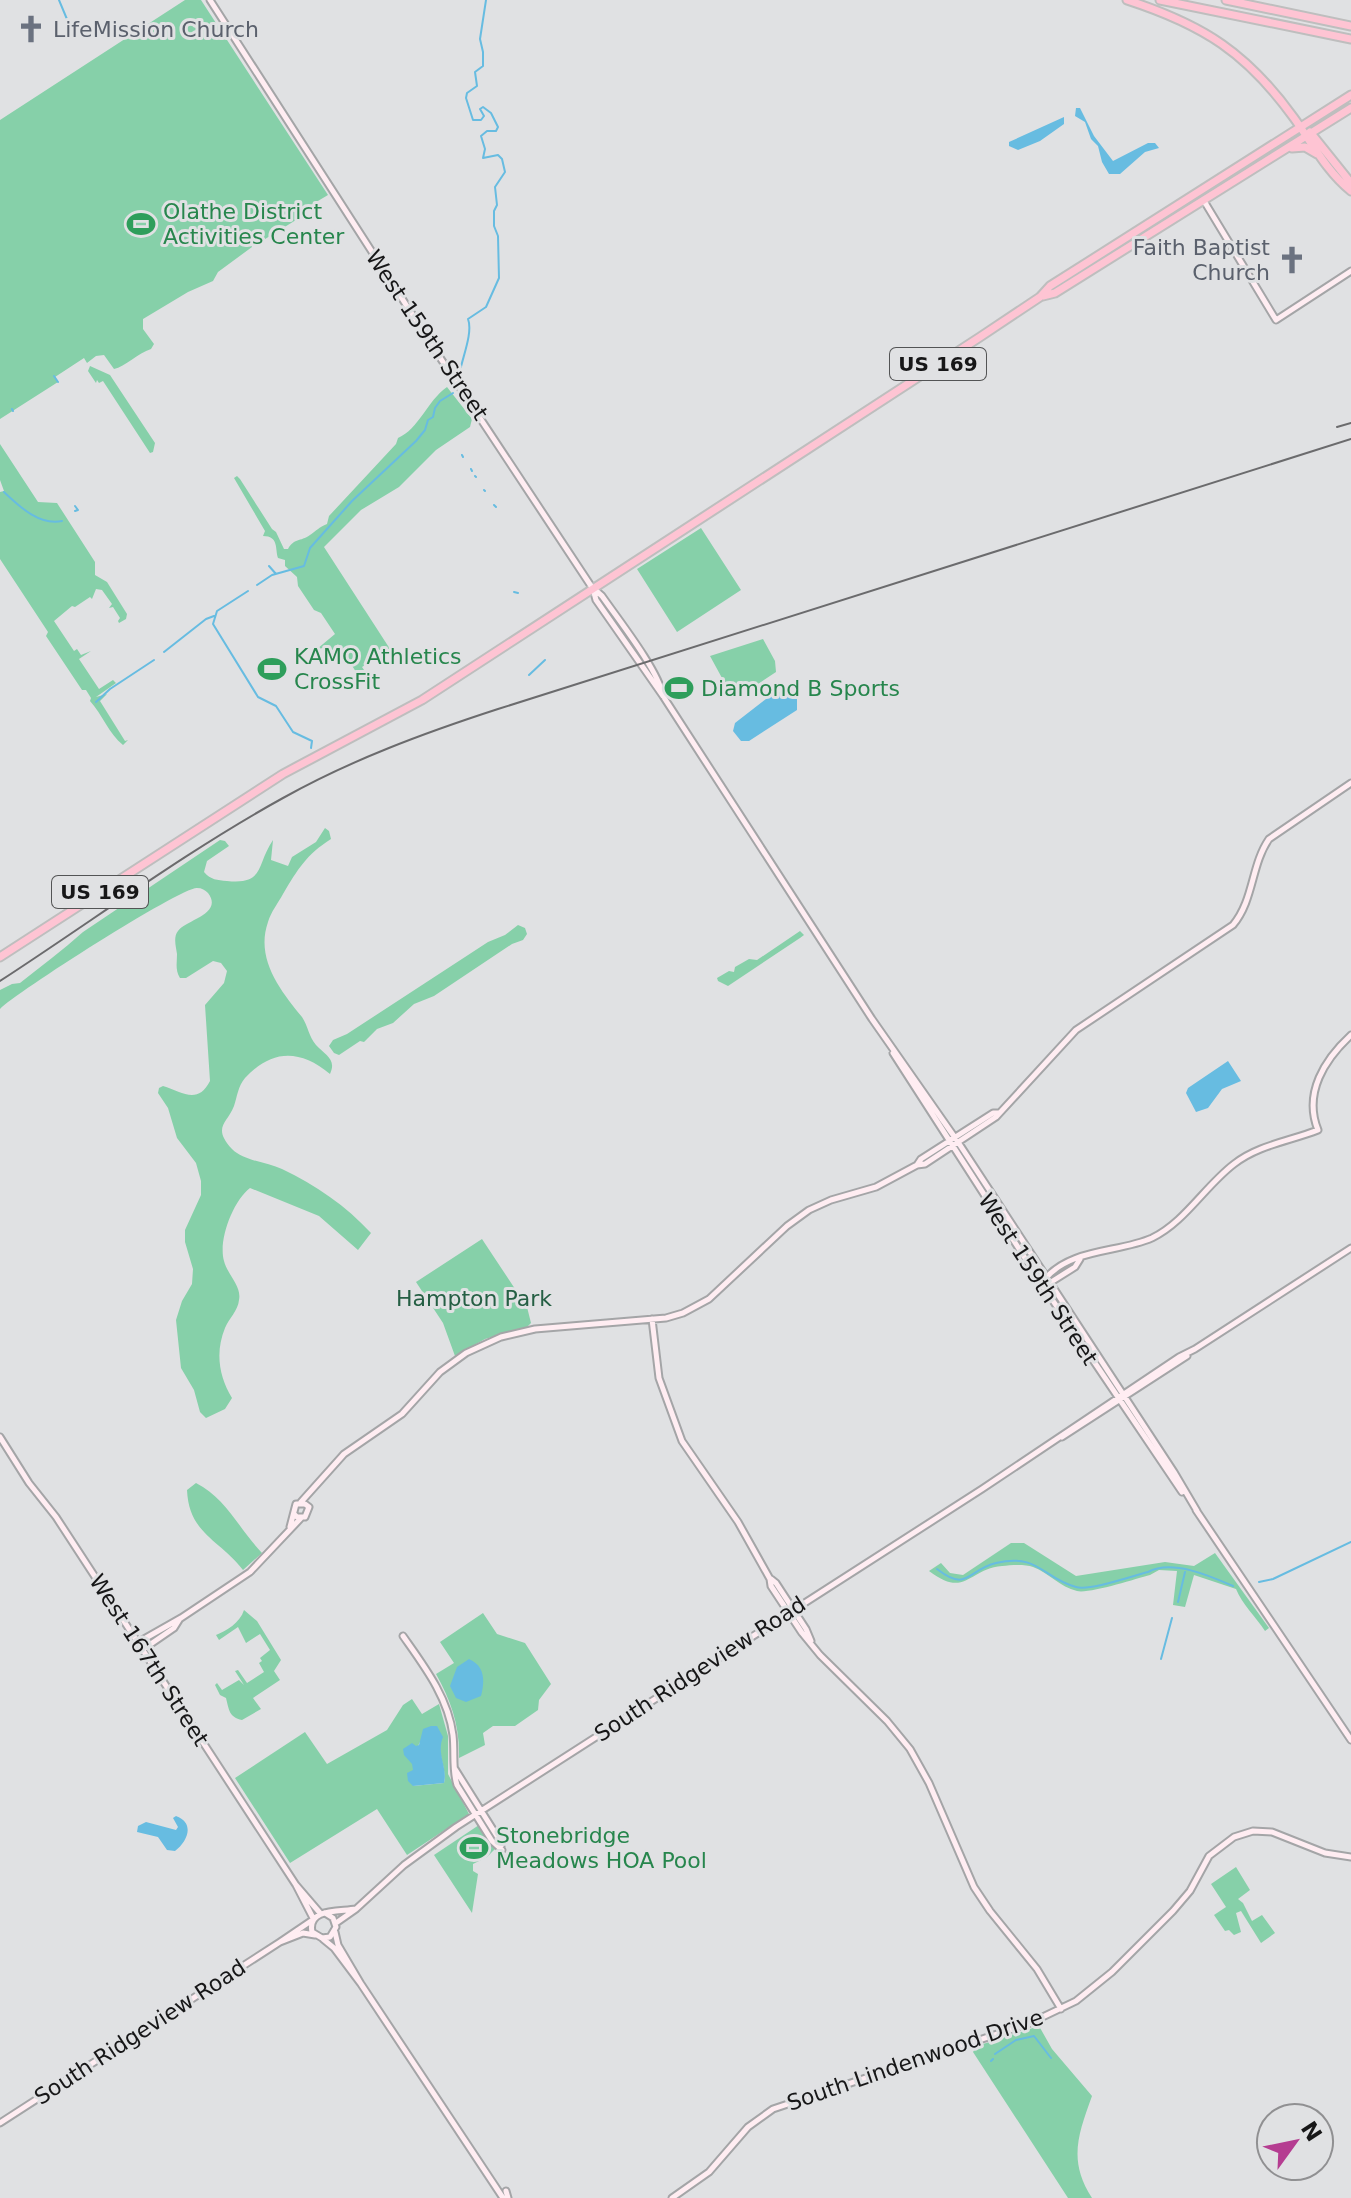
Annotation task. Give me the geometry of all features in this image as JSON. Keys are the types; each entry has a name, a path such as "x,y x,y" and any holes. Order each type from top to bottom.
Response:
{"highway":[{"path":"1127,0 1192,26 1233,50 1266,80 1301,128 1320,145 1351,183"},
{"path":"1160,0 1351,39"},
{"path":"1226,0 1351,26"},
{"name":"US 169","path":"0,957 249,795 330,748 404,711 1040,297 1050,286 1351,95"},
{"path":"1287,149 1351,108"},
{"path":"1320,145 1326,123"},
{"path":"1309,134 1319,155 1351,191"},
{"path":"1287,149 1305,147 1319,155"},
{"name":"US 169","path":"1040,297 1055,293 1287,149"}],"street":[{"name":"West 159th Street","path":"210,0 593,589 596,600 663,696 887,1042 957,1140 1121,1398"},
{"path":"1204,201 1276,320 1351,271"},
{"path":"288,1531 295,1506 314,1491 344,1454 402,1414 440,1372 466,1353 501,1337 535,1329 652,1319 683,1313 709,1299 787,1226 809,1210 876,1187 917,1165 925,1164 950,1144 996,1117 1076,1030 1233,925 1244,909 1261,853 1269,839 1351,783"},
{"path":"1043,1286 1046,1277 1063,1265 1160,1233 1238,1161 1263,1148 1318,1130 1314,1106 1318,1080 1332,1055 1351,1035"},
{"name":"West 159th Street","path":"887,1042 899,1066 1043,1286 1351,1740"},
{"name":"South Ridgeview Road","path":"336,1923 404,1865 478,1812 1351,1248"},
{"path":"1043,1286 1075,1267 1081,1259"},
{"path":"652,1319 659,1378 682,1441 738,1522 771,1586 812,1645 887,1721 910,1749 929,1783 974,1887 1037,1969 1061,2009"},
{"name":"West 167th Street","path":"0,1437 29,1483 56,1517 296,1885 312,1919"},
{"path":"140,1646 250,1572 268,1556 288,1531 308,1515 314,1491"},
{"path":"301,1502 309,1507"},
{"path":"294,1514 301,1518"},
{"path":"403,1636 427,1669 446,1705 453,1735 457,1785 497,1836 502,1850 492,1841 478,1812"},
{"name":"South Lindenwood Drive","path":"672,2198 709,2172 748,2127 773,2109 1030,2023 1061,2009 1100,1983 1181,1903 1209,1856 1229,1839 1253,1831 1272,1832 1325,1853 1351,1857"},
{"name":"West 167th Street","path":"296,1885 323,1913"},
{"path":"356,1909 323,1913 312,1919 311,1928 334,1948 361,1984 506,2196"},
{"path":"323,1913 336,1923 338,1945 361,1984"},
{"name":"South Ridgeview Road","path":"0,2123 312,1919"},
{"path":"318,1937 330,1937 335,1932"},
{"name":"South Ridgeview Road","path":"280,1942 303,1933 318,1937"}],"green space":[{"name":"Olathe District Activities Center","path":"185,0 201,0 328,195 257,244 250,243 252,247 218,272 213,281 143,319 143,329 154,344 151,349 114,369 104,355 96,356 87,363 84,358 55,377 58,382 0,419 0,120"},
{"path":"90,366 110,375 155,443 153,452 150,453 103,381 99,383 97,380 96,383 88,371"},
{"path":"447,387 472,419 470,427 436,450 399,487 361,510 324,547 390,649 362,667 370,673 371,682 367,685 338,644 332,651 329,647 317,649 335,634 321,613 314,610 298,586 297,577 285,566 285,560 278,558 272,538 263,536 265,531 234,478 237,476 240,479 284,549 288,549 327,524 329,516"},
{"path":"0,444 38,502 57,503 95,562 95,575 107,582 127,614 126,619 119,623 120,618 113,607 109,608 112,604 102,590 96,589 92,599 90,597 72,606 54,621 74,651 77,649 81,655 91,651 79,659 99,689 113,680 116,683 96,697 107,694 100,701 125,741 128,740 123,745 46,636 48,632 0,559 0,492 4,491 0,480"},
{"path":"701,528 741,590 677,632 637,569"},
{"path":"763,639 775,661 776,672 737,698 728,689 710,656"},
{"path":"325,828 331,839 303,863 293,877 268,922 265,949 272,974 302,1017 314,1042 329,1058 332,1069 330,1074 296,1056 265,1062 243,1081 222,1130 226,1142 237,1153 282,1169 307,1182 341,1205 371,1233 358,1250 319,1216 250,1188 244,1194 228,1222 223,1243 224,1261 239,1295 237,1308 222,1337 219,1355 221,1373 232,1398 225,1409 206,1418 200,1412 194,1390 181,1368 176,1320 192,1284 193,1269 185,1242 185,1230 201,1195 201,1181 196,1163 177,1138 168,1108 158,1093 163,1086 195,1095 210,1081 205,1005 224,983 227,971 221,963 213,961 186,978 180,978 175,939 182,927 207,911 212,900 202,889 185,892 98,942 0,1009 0,990 20,983 83,932 220,840 229,846 207,861 204,872 214,879 248,880 258,871 273,840 271,860 288,866 292,857 316,842"},
{"path":"518,925 525,928 527,934 523,940 512,944 434,996 414,1004 393,1023 377,1029 364,1042 360,1041 339,1055 329,1046 333,1040"},
{"path":"800,931 804,935 728,986 718,981 717,978 729,971 734,972 735,967 749,959 757,960"},
{"name":"Hampton Park","path":"482,1239 527,1307 531,1323 527,1327 485,1339 455,1356 443,1323 416,1282"},
{"path":"196,1483 224,1505 262,1553 243,1570 193,1517 187,1490"},
{"path":"1011,1543 1024,1543 1076,1576 1165,1562 1194,1566 1215,1553 1269,1628 1265,1631 1236,1589 1194,1575 1185,1607 1173,1605 1177,1571 1159,1570 1123,1583 1077,1591 1026,1565 991,1568 959,1583 941,1579 929,1571 941,1563 950,1573 963,1575"},
{"path":"244,1610 257,1621 281,1660 274,1671 280,1680 253,1698 261,1709 242,1720 232,1715 226,1698 220,1695 215,1685 217,1683 222,1690 239,1680 244,1685 235,1671 238,1670 247,1683 264,1672 260,1658 270,1650 260,1634 246,1643 238,1627 219,1640 216,1635 236,1623"},
{"path":"483,1613 497,1634 525,1643 551,1684 539,1700 538,1710 515,1726 493,1726 483,1733 485,1745 459,1758 454,1714 436,1674 454,1663 440,1642"},
{"path":"412,1699 422,1714 439,1704 448,1736 448,1774 469,1814 407,1855 377,1809 290,1863 235,1778 305,1732 327,1764 387,1730 403,1705","holes":["422,1739 440,1744 444,1783 413,1786 413,1766 418,1745"]},
{"path":"479,1825 495,1849 473,1864 473,1871 478,1874 472,1913 434,1855"},
{"path":"1236,1867 1250,1890 1238,1899 1252,1921 1262,1915 1275,1933 1261,1943 1241,1911 1236,1913 1241,1932 1234,1935 1229,1930 1225,1931 1214,1915 1226,1907 1211,1884"},
{"path":"1039,2026 1052,2049 1092,2096 1080,2136 1078,2160 1092,2198 1068,2198 973,2052 976,2047 981,2048 980,2045"}],"water":[{"path":"1076,108 1080,108 1094,136 1113,161 1148,143 1155,143 1159,148 1145,152 1120,174 1109,174 1085,122 1075,116"},
{"path":"1064,117 1064,124 1040,141 1018,150 1009,146 1009,142"},
{"path":"785,689 791,690 797,698 797,710 749,741 741,741 733,731 735,723 766,699"},
{"path":"1228,1061 1241,1081 1222,1089 1208,1108 1196,1112 1186,1093 1188,1088"},
{"path":"469,1659 481,1670 483,1685 481,1696 466,1702 456,1698 450,1686 457,1667"},
{"path":"437,1726 443,1737 444,1783 413,1786 408,1781 407,1773 413,1770 412,1764 403,1749 412,1743 419,1745 423,1729"},
{"path":"176,1816 186,1823 188,1832 175,1851 167,1850 158,1837 137,1832 138,1826 146,1822 176,1830 178,1827 173,1818"}],"waterway":[{"path":"59,0 69,24"},
{"path":"460,371 468,337 468,319 486,307 499,278 498,236 494,226 497,205 495,187 505,172 498,155 483,158 485,149 481,136 487,131 496,131 498,127 491,113 483,107 480,109 484,116 481,120 473,120 466,98 467,93 477,86 475,72 483,66 480,39 486,0"},
{"path":"54,376 58,382"},
{"path":"257,585 272,575 304,566 310,548 352,501 416,441 440,401 453,393"},
{"path":"4,492 37,518 62,521"},
{"path":"75,506 78,510 75,511"},
{"path":"269,566 276,574"},
{"path":"248,591 217,611 213,624 258,697 276,706 293,732 312,741 311,748"},
{"path":"514,592 518,593"},
{"path":"164,652 214,616"},
{"path":"96,702 154,660"},
{"path":"529,675 545,660"},
{"path":"1259,1582 1273,1579 1351,1542"},
{"path":"937,1569 947,1576 962,1579 986,1566 1022,1561 1065,1583 1082,1588 1168,1567 1191,1570 1233,1586"},
{"path":"1178,1602 1185,1572"},
{"path":"1161,1659 1172,1618"},
{"path":"995,2054 1016,2040 1034,2036 1051,2058"}],"railway":[{"path":"1337,427 1351,423"},
{"path":"0,981 247,819 309,784 388,748 498,709 1351,439"}],"place":[{"name":"LifeMission Church","path":"31,29"},
{"name":"Olathe District Activities Center","path":"141,224"},
{"name":"Faith Baptist Church","path":"1292,260"},
{"name":"KAMO Athletics CrossFit","path":"272,669"},
{"name":"Diamond B Sports","path":"679,688"},
{"name":"Stonebridge Meadows HOA Pool","path":"474,1848"}]}
